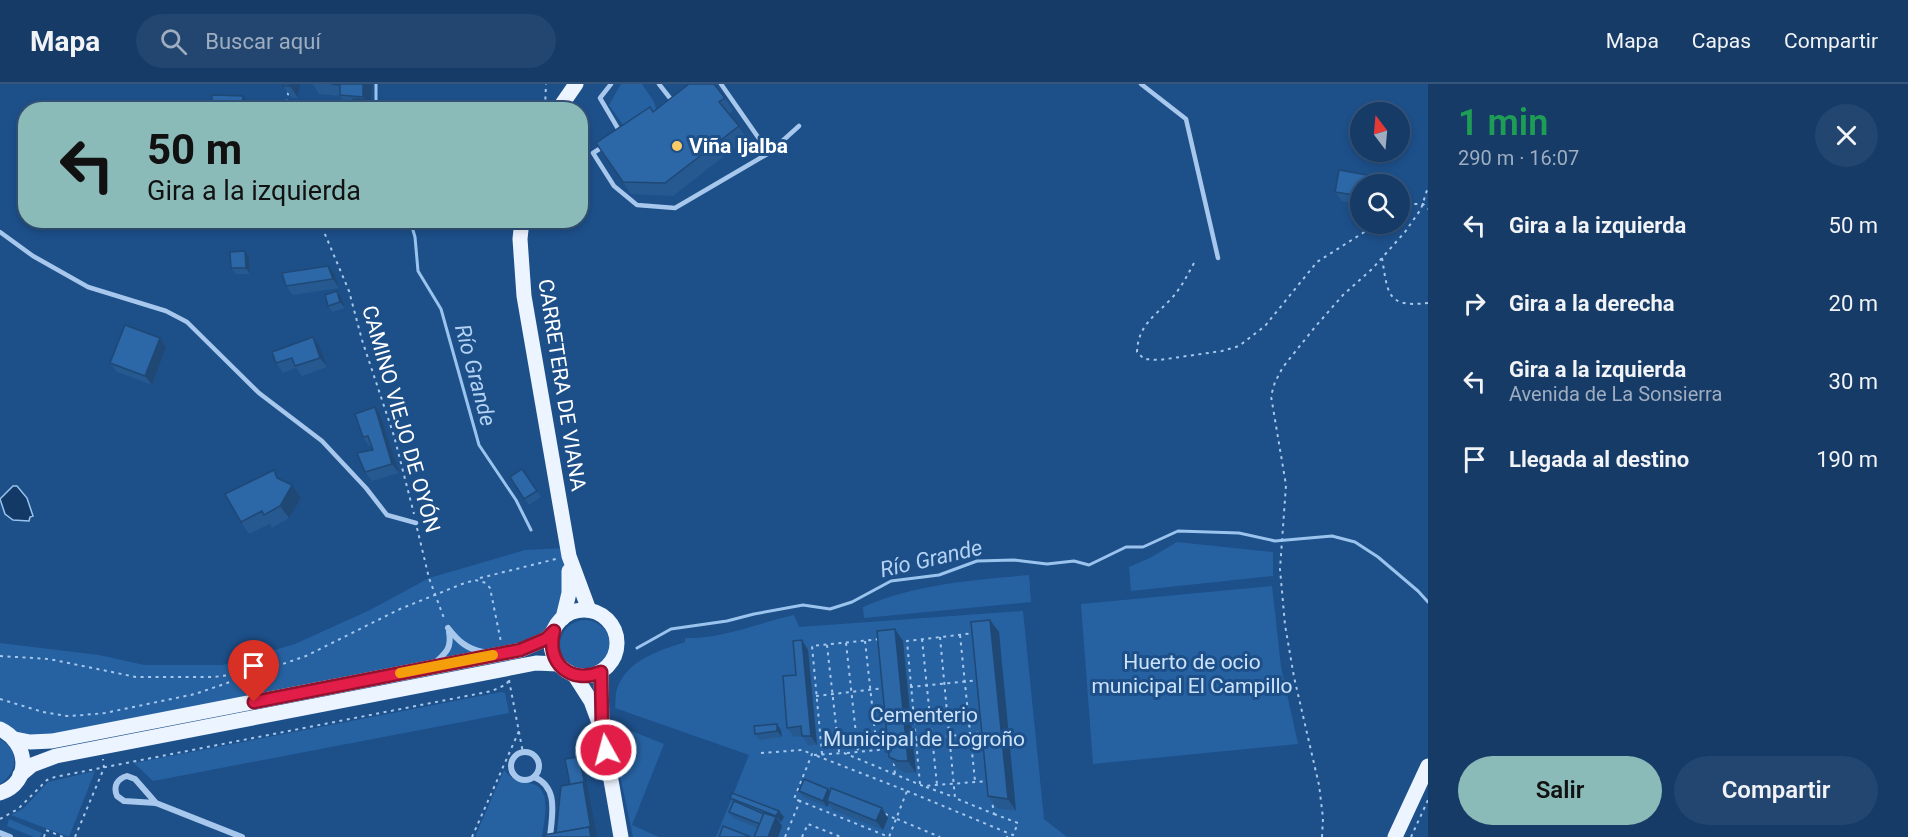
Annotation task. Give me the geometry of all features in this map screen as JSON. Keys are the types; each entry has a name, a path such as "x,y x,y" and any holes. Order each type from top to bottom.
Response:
{"main road":[{"path":"564,102 576,84"},
{"name":"CARRETERA DE VIANA","path":"521,228 524,296 569,556 569,593 558,624"},
{"name":"CARRETERA DE VIANA","path":"569,556 589,610"},
{"path":"15,739 52,741 520,650 546,639 558,624 580,610 589,610 599,613 614,627 618,647 609,666 601,672 593,676 575,676"},
{"path":"558,624 551,648 558,664 575,676 591,701 602,729"},
{"path":"0,793 14,785 20,775 42,760 536,663 558,664"},
{"path":"601,672 602,729 621,837"},
{"path":"0,729 15,739 20,747 23,757 20,775"},
{"path":"1395,837 1428,766"}],"street":[{"path":"448,628 466,647 501,653"},
{"path":"431,667 444,654 451,642 448,628"},
{"path":"534,777 539,770 538,761 532,754 523,753 515,757 512,765 514,774 521,779 534,777 543,781 550,790 553,812 550,837"},
{"path":"156,803 135,779 127,776 117,783 116,792 120,799 156,803 242,837"},
{"path":"0,833 10,837"}],"lane":[{"path":"611,84 600,98 622,136 593,153 614,186 637,205 675,208 768,153 799,126"},
{"path":"659,84 673,102"},
{"path":"721,84 768,153"},
{"path":"1141,84 1186,119 1218,258"},
{"path":"665,108 681,96"},
{"path":"0,232 33,256 88,287 166,311 187,322 259,393 322,441 366,488 387,515 416,524"}],"path":[{"path":"287,102 290,84"},
{"path":"543,102 546,84"},
{"path":"1322,837 1323,818 1319,785 1286,633 1280,569 1286,485 1271,396 1275,382 1284,367 1322,319 1405,232 1421,209 1428,187"},
{"path":"1410,205 1423,204 1428,209"},
{"name":"CAMINO VIEJO DE OYÓN","path":"322,228 349,291 362,340 394,436 434,595 448,628"},
{"path":"1194,263 1184,283 1142,328 1137,342 1137,352 1144,359 1159,360 1190,356 1239,346 1265,326 1317,262 1361,234"},
{"path":"1382,258 1388,289 1393,298 1400,303 1428,303"},
{"path":"0,699 29,709 67,716 97,714 195,694 306,656 383,617 434,595 475,580 569,556"},
{"path":"475,580 486,583 490,588 501,653"},
{"path":"921,785 907,641 976,633"},
{"path":"960,635 975,782"},
{"path":"940,637 955,798"},
{"path":"822,754 812,646 882,639"},
{"path":"922,639 937,785"},
{"path":"865,641 877,750"},
{"path":"846,643 858,752"},
{"path":"827,645 839,753"},
{"path":"0,656 49,659 147,677 213,677 266,670"},
{"path":"0,819 26,802 47,780 55,777 492,691 507,684 508,677 523,753"},
{"path":"910,687 981,680"},
{"path":"816,696 887,688"},
{"path":"472,837 519,731"},
{"path":"916,740 987,732"},
{"path":"75,837 104,768 102,747"},
{"path":"813,754 893,749"},
{"path":"761,753 802,750 907,791 1008,835 1013,835 1017,823 844,753"},
{"path":"813,754 794,798 889,837 907,791"},
{"path":"894,757 895,774"},
{"path":"921,785 990,781"},
{"path":"992,792 994,814"},
{"path":"1411,837 1428,800"},
{"path":"785,837 800,801"},
{"path":"885,814 940,837"},
{"path":"802,837 808,824 841,837"},
{"path":"44,837 46,830 63,837"}],"green space":[{"path":"621,84 642,84 654,102 656,109 652,114 623,125 609,105"},
{"path":"1177,542 1273,552 1273,576 1131,591 1129,567"},
{"path":"567,548 563,618 546,639 52,741 0,729 0,643 99,655 144,665 223,665 295,644 370,610 429,578 525,550"},
{"path":"1029,575 1031,602 864,618 863,607 903,593 945,584"},
{"name":"Huerto de ocio municipal El Campillo","path":"1272,586 1281,667 1298,744 1093,764 1081,604"},
{"name":"Cementerio Municipal de Logroño","path":"1023,611 1044,819 1067,837 716,837 749,755 615,708 617,689 628,671 645,658 685,642 685,638 713,636 794,615 799,627"},
{"path":"585,620 603,627 610,645 603,663 585,670 567,663 560,645 567,627"},
{"path":"505,693 509,713 153,781 134,763"},
{"path":"609,722 664,744 632,825 659,837 633,837"},
{"path":"0,739 11,749 14,762 10,774 0,784"},
{"path":"504,770 514,780 536,785 541,790 546,804 542,837 475,837"},
{"path":"95,771 69,837 11,815 24,808 48,782"},
{"path":"9,819 42,833 40,837 34,837 7,826"}],"shaded area":[{"path":"13,486 17,486 27,498 33,516 29,521 13,520 5,514 0,499"}],"building":[{"path":"331,84 363,84 363,97 340,95 340,85"},
{"name":"Viña Ijalba","path":"689,84 714,84 725,98 719,102 739,126 665,183 623,182 596,143 650,107 653,112"},
{"path":"212,95 243,96 243,102 212,102"},
{"path":"353,99 365,100 365,102 353,102"},
{"path":"1339,170 1361,174 1350,174 1350,194 1335,192"},
{"path":"245,251 246,268 231,268 230,252"},
{"path":"328,266 333,279 286,286 282,273"},
{"path":"337,291 340,302 328,306 325,295"},
{"path":"125,325 160,338 145,376 110,363"},
{"path":"313,337 320,358 295,366 292,358 276,363 272,352"},
{"path":"375,407 392,464 365,472 357,453 373,450 368,436 363,437 355,414"},
{"path":"522,469 537,491 524,499 510,477"},
{"path":"274,470 277,478 292,485 280,506 264,515 262,511 241,522 225,494"},
{"path":"990,620 1008,799 988,796 971,622"},
{"path":"895,629 908,761 898,761 889,757 877,631"},
{"path":"802,640 811,736 802,736 801,726 787,728 783,676 796,675 793,641"},
{"path":"777,724 777,731 755,734 754,726"},
{"path":"579,757 585,785 583,782 570,785 565,759"},
{"path":"804,779 828,789 823,801 799,791"},
{"path":"583,782 591,830 589,827 556,833 561,786"},
{"path":"831,788 882,808 876,821 827,801"},
{"path":"732,793 779,811 776,816 730,798"},
{"path":"734,801 764,814 760,824 729,812"},
{"path":"764,813 776,817 768,837 754,837"},
{"path":"723,826 751,837 719,837"},
{"path":"589,827 591,837 544,837 544,835"}],"waterway":[{"name":"Río Grande","path":"376,84 377,102"},
{"name":"Río Grande","path":"412,228 418,271 441,309 479,445 516,500 531,530"},
{"name":"Río Grande","path":"637,648 671,629 727,621 803,605 830,609 852,602 891,581 939,575 977,561 1014,560 1047,564 1074,561 1089,565 1126,547 1143,547 1178,531 1239,533 1275,541 1332,536 1355,542 1378,557 1428,602"}],"slow traffic":[{"path":"400,673 493,655"}],"place":[{"name":"Viña Ijalba","path":"677,146"}],"route":[{"path":"254,702 520,650 546,639 554,631 551,648 558,664 563,669 575,676 584,677 601,672 602,729 606,750"}]}
